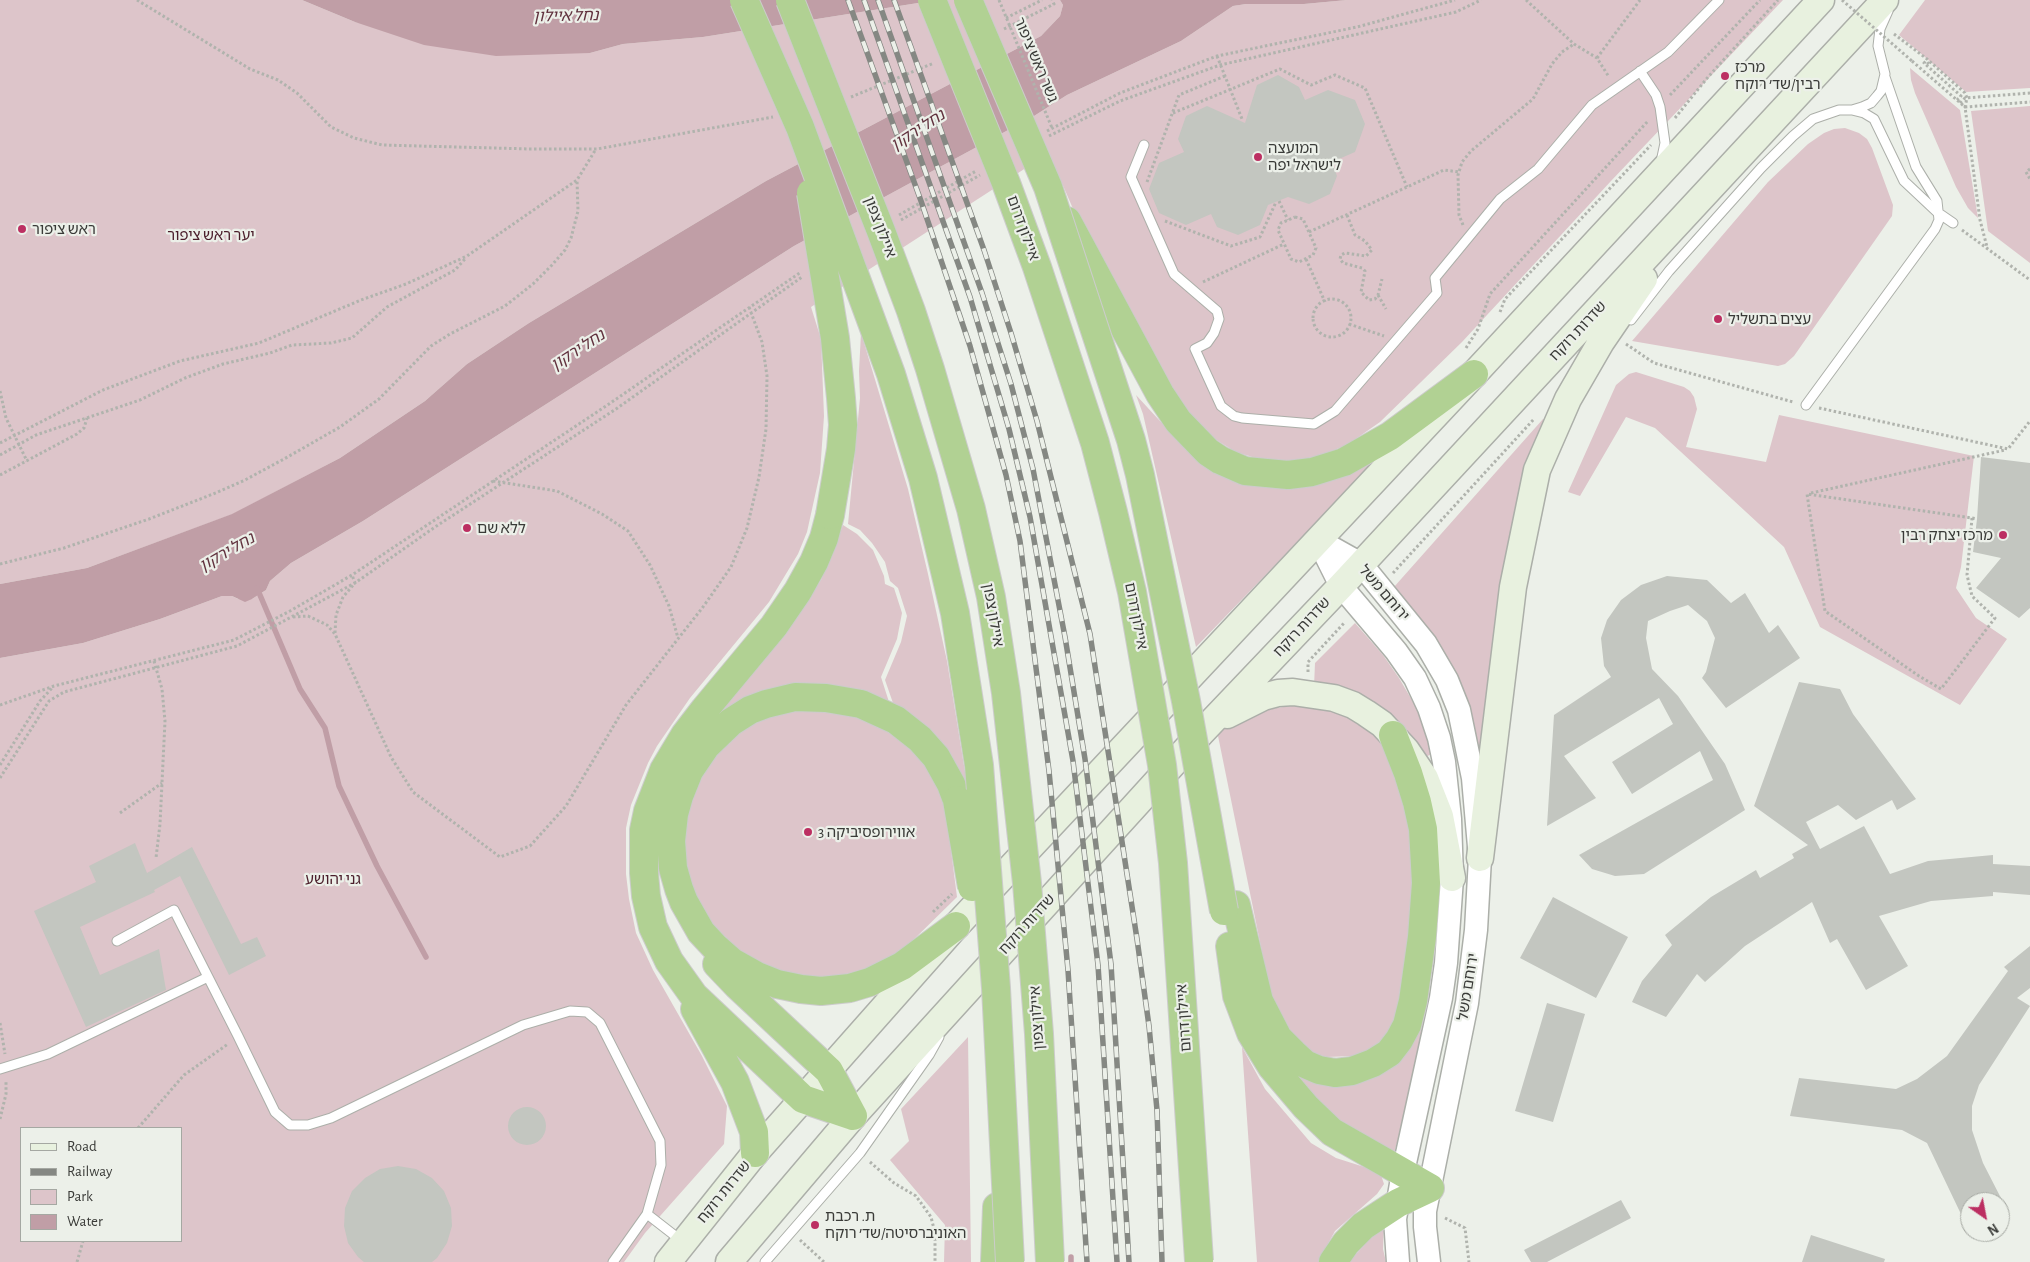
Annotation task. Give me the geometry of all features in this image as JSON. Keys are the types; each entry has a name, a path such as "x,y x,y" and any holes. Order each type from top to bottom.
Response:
{"highway":[{"path":"744,0 800,127 891,374 927,495 954,606 979,765 996,988 1010,1262"},
{"name":"איילון צפון","path":"790,0 882,231 911,311 969,501 991,597 1009,723 1027,883 1038,1026 1050,1262"},
{"name":"איילון דרום","path":"932,0 1006,183 1037,267 1100,461 1132,592 1162,765 1173,863 1200,1262"},
{"path":"968,0 1048,186 1160,394 1178,421 1198,443 1220,460 1254,473 1288,475 1326,468 1360,454 1419,416 1474,374"},
{"path":"755,1153 754,1132 735,1082 669,962 653,927 646,896 643,847 648,810 664,770 685,736 705,709 774,626 798,591 814,562 824,538 830,515 837,480 843,426 839,369 800,127"},
{"path":"1048,186 1128,431 1140,475 1230,908 1259,1001 1278,1038 1305,1064 1319,1070 1335,1073 1352,1071 1373,1063 1389,1053 1407,1025 1422,937 1426,883 1422,829 1417,802 1393,735"},
{"path":"853,1116 829,1071 737,985 695,936 676,898 672,879 671,841 674,814 678,796 689,771 706,746 731,722 750,710 794,697 826,698 861,704 896,720 911,730 936,757 948,778 962,817 1000,1075"},
{"path":"671,841 679,890 701,932 727,958 757,976 777,984 801,990 821,991 850,988 870,982 902,966 956,926"},
{"path":"1230,908 1237,996 1251,1033 1272,1067 1306,1107 1332,1132 1403,1172 1428,1199"},
{"path":"669,962 694,996 804,1099 853,1116"},
{"path":"995,1262 1001,1106"},
{"path":"1333,1262 1346,1243 1363,1226 1398,1203 1428,1199"}],"main road":[{"name":"שדרות רוקח","path":"676,1252 755,1153 956,926 1474,374 1821,0"},
{"name":"שדרות רוקח","path":"729,1262 853,1116 1202,732 1341,586 1885,0"},
{"path":"1480,858 1513,587 1537,470 1568,398 1600,342 1699,199"},
{"path":"1202,732 1235,710 1278,692 1307,693 1353,704 1382,724 1417,763 1431,791 1440,816 1452,878"}],"street":[{"name":"ירוחם משל","path":"1318,540 1361,564 1426,644 1447,680 1459,710 1473,778 1480,858 1476,930 1467,1003 1424,1227 1429,1262"},
{"name":"ירוחם משל","path":"1318,540 1341,586 1396,651 1415,678 1431,716 1444,762 1450,819 1452,878 1441,998 1403,1172 1395,1220 1398,1262"}],"lane":[{"path":"1144,145 1131,177 1174,274 1217,311 1219,319 1214,333 1207,343 1195,349 1221,406 1234,416 1314,424 1335,411 1437,293 1436,278 1500,199 1538,168 1592,105 1668,52 1719,0"},
{"path":"1806,405 1935,229 1939,220 1937,201 1916,167 1885,74 1878,46 1880,29 1894,0"},
{"path":"1640,71 1656,95 1660,107 1665,143 1658,176"},
{"path":"1852,110 1871,103 1881,91 1885,74"},
{"path":"1625,328 1669,271 1761,168 1793,136 1814,119 1839,110 1852,110 1864,113 1874,119 1904,182 1937,212 1953,223"},
{"path":"1521,546 1549,457 1561,431 1588,383"},
{"path":"117,941 174,910 275,1112 290,1125 308,1125 331,1118 523,1025 570,1011 587,1012 600,1023 660,1141 661,1165 647,1214 613,1262"},
{"path":"0,1069 48,1054 208,978"},
{"path":"765,1262 860,1153 929,1055 957,1002"},
{"path":"647,1214 676,1252"}],"path":[{"path":"0,443 103,390 180,361 259,343 361,300 406,284 467,256 577,180 597,149 382,145 354,138 331,127 297,93 278,80 250,69 138,0"},
{"name":"גשר ראש ציפור","path":"999,0 1054,133"},
{"path":"1006,18 1042,0"},
{"path":"1044,132 1120,92 1217,56 1357,27 1455,0"},
{"path":"1046,138 1120,101 1220,65 1456,12 1481,0"},
{"path":"1526,0 1574,44 1597,58 1616,88"},
{"path":"1597,58 1640,0"},
{"path":"1478,337 1464,350 1478,329 1490,294 1660,107 1663,101 1760,0"},
{"path":"1498,318 1505,299 1664,131 1708,77 1778,0"},
{"path":"1842,0 1965,107 2030,102"},
{"path":"1894,34 1927,59 1961,90 1967,98 1965,107 1980,220 1987,247"},
{"path":"1468,238 1459,215 1459,172 1462,162 1533,98 1552,64 1562,52 1574,44"},
{"path":"1217,56 1242,119"},
{"path":"1959,102 1961,96 1924,63 1926,61 1961,90"},
{"path":"1173,114 1280,69 1311,85 1335,75 1365,88 1407,187"},
{"path":"1145,188 1179,95 1225,76"},
{"path":"1959,102 1965,98 2030,92"},
{"path":"898,216 984,167"},
{"path":"1309,232 1444,170 1459,172"},
{"path":"2030,170 2026,172 2030,179"},
{"path":"901,221 986,172"},
{"path":"0,564 64,548 149,519 213,494 276,463 340,427 379,399 431,346 457,330 505,306 533,284 552,265 571,238 578,211 577,180"},
{"path":"1158,218 1231,246 1260,237 1278,201 1288,220"},
{"path":"1347,215 1355,235 1365,241 1372,250 1366,256 1345,254 1341,255 1340,259 1343,263 1362,268 1365,271 1361,292 1369,300 1375,299 1378,295 1382,279"},
{"path":"1296,216 1303,219 1309,232 1316,248 1313,255 1299,262 1291,259 1278,230 1281,223 1296,216"},
{"path":"1953,223 2030,280"},
{"path":"1190,288 1284,244"},
{"path":"0,455 36,435 140,400 185,378 224,364 270,353 292,345 331,343 352,338 387,307 455,270 467,256"},
{"path":"1306,259 1325,302"},
{"path":"0,705 54,686 234,640 290,611 352,575 804,270"},
{"path":"0,778 49,701 64,692 236,646 356,583 435,527 616,409 807,274"},
{"path":"1378,295 1386,309"},
{"path":"1333,298 1345,303 1351,318 1349,324 1347,330 1331,337 1319,332 1312,318 1316,306 1333,298"},
{"path":"293,617 308,616 327,625 335,634 391,756 412,792 500,857 530,846 566,806 626,705 731,566 747,528 759,477 766,429 767,376 762,342 749,307"},
{"path":"1349,324 1395,340"},
{"path":"1624,343 1654,363 1806,405 2008,449"},
{"path":"0,391 6,418 27,461"},
{"path":"0,476 77,434 84,428 87,418"},
{"path":"1381,587 1534,419"},
{"path":"1807,494 2008,449 2030,421"},
{"path":"493,481 558,491 602,514 628,531 650,566 669,606 678,638"},
{"path":"1807,494 1825,611 1941,689 1995,618 1972,596 1967,575 1972,518"},
{"path":"1807,494 1978,519"},
{"path":"352,575 356,583"},
{"path":"335,634 336,615 344,597 356,583"},
{"path":"1307,693 1308,662 1360,607"},
{"path":"290,611 293,617"},
{"path":"154,661 162,689 164,721 160,824 156,858"},
{"path":"0,765 40,701 54,686"},
{"path":"120,813 162,782"},
{"path":"139,1127 184,1075 238,1036"},
{"path":"860,1153 894,1183 916,1196 931,1217 935,1233 935,1262"},
{"path":"1428,1199 1465,1228 1469,1262"},
{"path":"792,1233 824,1262"},
{"path":"77,1262 83,1242"}],"green space":[{"name":"יער ראש ציפור","path":"0,0 302,0 355,22 590,53 623,44 703,37 937,0 1060,0 1063,5 1060,16 1041,36 766,181 529,323 467,364 425,401 340,458 233,514 87,568 0,584"},
{"name":"גני יהושע","path":"1347,0 1783,0 1611,181 1462,342 1380,422 1347,445 1319,456 1288,462 1259,459 1236,452 1196,424 1158,364 1083,232 1049,153 811,307 821,339 824,416 820,473 807,532 798,554 769,602 690,698 657,746 631,805 626,828 626,874 636,933 653,970 702,1056 727,1106 724,1144 645,1233 624,1262 0,1262 0,658 83,643 160,619 222,596 252,599 266,590 270,581 291,563 363,521 794,246 1034,116 1067,95 1181,41 1233,6 1246,4 1304,4"},
{"path":"1925,0 2030,0 2030,88 1966,92 1899,35"},
{"path":"1910,68 1960,110 1978,218 1968,208 1956,187 1915,93"},
{"path":"2030,106 2030,263 1988,231 1971,111"},
{"path":"1845,128 1859,133 1867,139 1872,148 1893,205 1892,216 1794,356 1785,364 1778,366 1632,341 1768,182 1808,144 1824,133 1834,129"},
{"path":"861,333 908,489 928,574 947,661 968,790 893,703 885,680 901,642 907,616 898,588 890,581 885,562 860,530 848,524 860,398"},
{"path":"1636,372 1684,387 1694,397 1697,409 1686,447 1766,462 1779,415 1974,456 1961,567 1956,588 1976,618 2007,639 1960,705 1820,627 1784,547 1655,428 1626,417 1580,496 1568,492 1616,385 1629,374"},
{"path":"1136,395 1183,446 1212,470 1235,481 1267,487 1294,487 1392,444 1196,647 1143,414"},
{"path":"1543,419 1550,423 1487,768 1394,587"},
{"path":"843,525 857,534 873,550 884,576 885,584 894,588 902,613 897,639 881,677 889,702 727,712 724,703 804,605 821,580"},
{"path":"1355,623 1383,655 1399,678 1416,707 1434,753 1423,758 1314,687 1315,663"},
{"path":"1299,705 1321,707 1344,713 1364,723 1388,749 1408,811 1415,881 1399,1017 1381,1045 1354,1056 1326,1057 1309,1051 1282,1022 1272,1001 1217,731 1248,715"},
{"path":"796,710 825,711 857,717 890,731 918,754 934,778 945,804 957,897 903,950 874,967 847,975 810,977 774,970 740,951 712,924 696,896 688,873 684,841 689,806 701,777 716,754 739,732 770,716"},
{"path":"1433,1000 1394,1153 1348,1127 1302,1091 1292,1062 1351,1083 1421,1001"},
{"path":"968,1037 971,1262 944,1262 945,1225 890,1160 909,1141 901,1109"},
{"path":"1242,1047 1265,1089 1311,1143 1336,1158 1380,1172 1384,1184 1377,1194 1335,1231 1318,1262 1257,1262"},
{"path":"1384,1223 1383,1249 1386,1262 1349,1262"}],"water":[{"name":"נחל איילון","path":"302,0 937,0 703,37 623,44 590,53 496,56 424,45 355,22"},
{"name":"נחל ירקון","path":"1060,0 1347,0 1304,4 1246,4 1233,6 1181,41 1067,95 1034,116 794,246 363,521 291,563 270,581 266,590 252,599 245,602 232,596 222,596 160,619 83,643 0,658 0,584 87,568 232,514 340,458 425,401 467,364 529,323 766,181 1041,36 1060,16 1063,5"}],"building":[{"name":"המועצה לישראל יפה","path":"1278,75 1299,87 1305,100 1328,90 1355,100 1365,124 1355,152 1332,162 1337,176 1330,194 1309,204 1288,197 1268,205 1260,225 1238,235 1217,227 1211,214 1186,225 1159,213 1149,189 1159,163 1184,152 1178,139 1186,116 1207,106 1245,123 1257,85"},
{"name":"מרכז יצחק רבין","path":"1981,457 2030,463 2030,608 2019,618 1976,588 2001,558 1973,552"},
{"path":"1667,576 1707,580 1731,603 1745,593 1769,633 1778,625 1800,658 1726,708 1702,678 1706,672 1715,638 1707,621 1688,605 1648,621 1646,638 1652,669 1678,696 1725,764 1745,810 1644,874 1615,876 1592,869 1579,855 1713,780 1700,751 1632,794 1612,762 1673,724 1659,698 1564,756 1596,798 1547,826 1554,715 1611,677 1604,666 1601,638 1607,620 1621,600 1641,585"},
{"path":"1799,682 1840,689 1853,714 1916,799 1897,810 1892,800 1856,820 1838,805 1806,822 1820,849 1864,826 1890,874 1928,861 1993,855 1993,864 2030,866 2030,895 1993,892 1993,896 1931,901 1879,916 1908,966 1866,990 1837,939 1830,943 1812,902 1745,946 1705,982 1697,974 1666,1017 1632,1002 1642,981 1672,945 1665,935 1711,897 1756,870 1760,878 1794,858 1792,854 1808,845 1754,806"},
{"path":"135,843 147,873 192,847 241,944 257,937 266,956 229,975 180,876 154,890 155,892 80,927 100,975 159,949 166,990 86,1027 34,911 96,882 89,866"},
{"path":"1553,897 1628,937 1596,998 1520,958"},
{"path":"2030,946 2030,988 2017,998 2030,1006 1979,1085 1972,1106 1972,1130 1983,1163 1998,1192 1960,1192 1960,1212 1927,1143 1902,1130 1790,1116 1799,1078 1896,1089 1917,1079 1947,1056 2008,971 2004,967"},
{"path":"1547,1003 1585,1014 1553,1122 1515,1111"},
{"path":"527,1107 541,1112 546,1126 541,1140 527,1145 513,1140 508,1126 513,1112"},
{"path":"398,1166 416,1169 432,1178 444,1191 451,1208 452,1226 447,1243 432,1262 364,1262 348,1243 344,1226 345,1208 352,1191 365,1178 380,1169"},
{"path":"1621,1200 1631,1218 1547,1262 1531,1262 1524,1250"},
{"path":"1811,1235 1885,1259 1884,1262 1802,1262"}],"waterway":[{"path":"257,588 300,689 325,728 339,786 377,866 426,957"},
{"path":"1071,1257 1071,1262"}],"railway":[{"path":"848,0 921,201 970,346 1006,475 1020,541 1049,771 1068,970 1087,1262"},
{"path":"864,0 970,297 1009,429 1030,517 1073,761 1098,965 1117,1262"},
{"path":"878,0 982,293 1011,384 1033,469 1065,637 1085,759 1111,964 1129,1262"},
{"path":"894,0 984,250 1011,333 1037,421 1090,634 1149,1026 1157,1110 1162,1262"}],"place":[{"name":"מרכז רבין/שד׳ רוקח","path":"1725,76"},
{"name":"המועצה לישראל יפה","path":"1258,157"},
{"name":"ראש ציפור","path":"22,229"},
{"name":"עצים בתשליל","path":"1718,319"},
{"name":"ללא שם","path":"467,528"},
{"name":"מרכז יצחק רבין","path":"2003,535"},
{"name":"אווירופסיביקה 3","path":"808,832"},
{"name":"ת. רכבת האוניברסיטה/שד׳ רוקח","path":"815,1225"}]}
